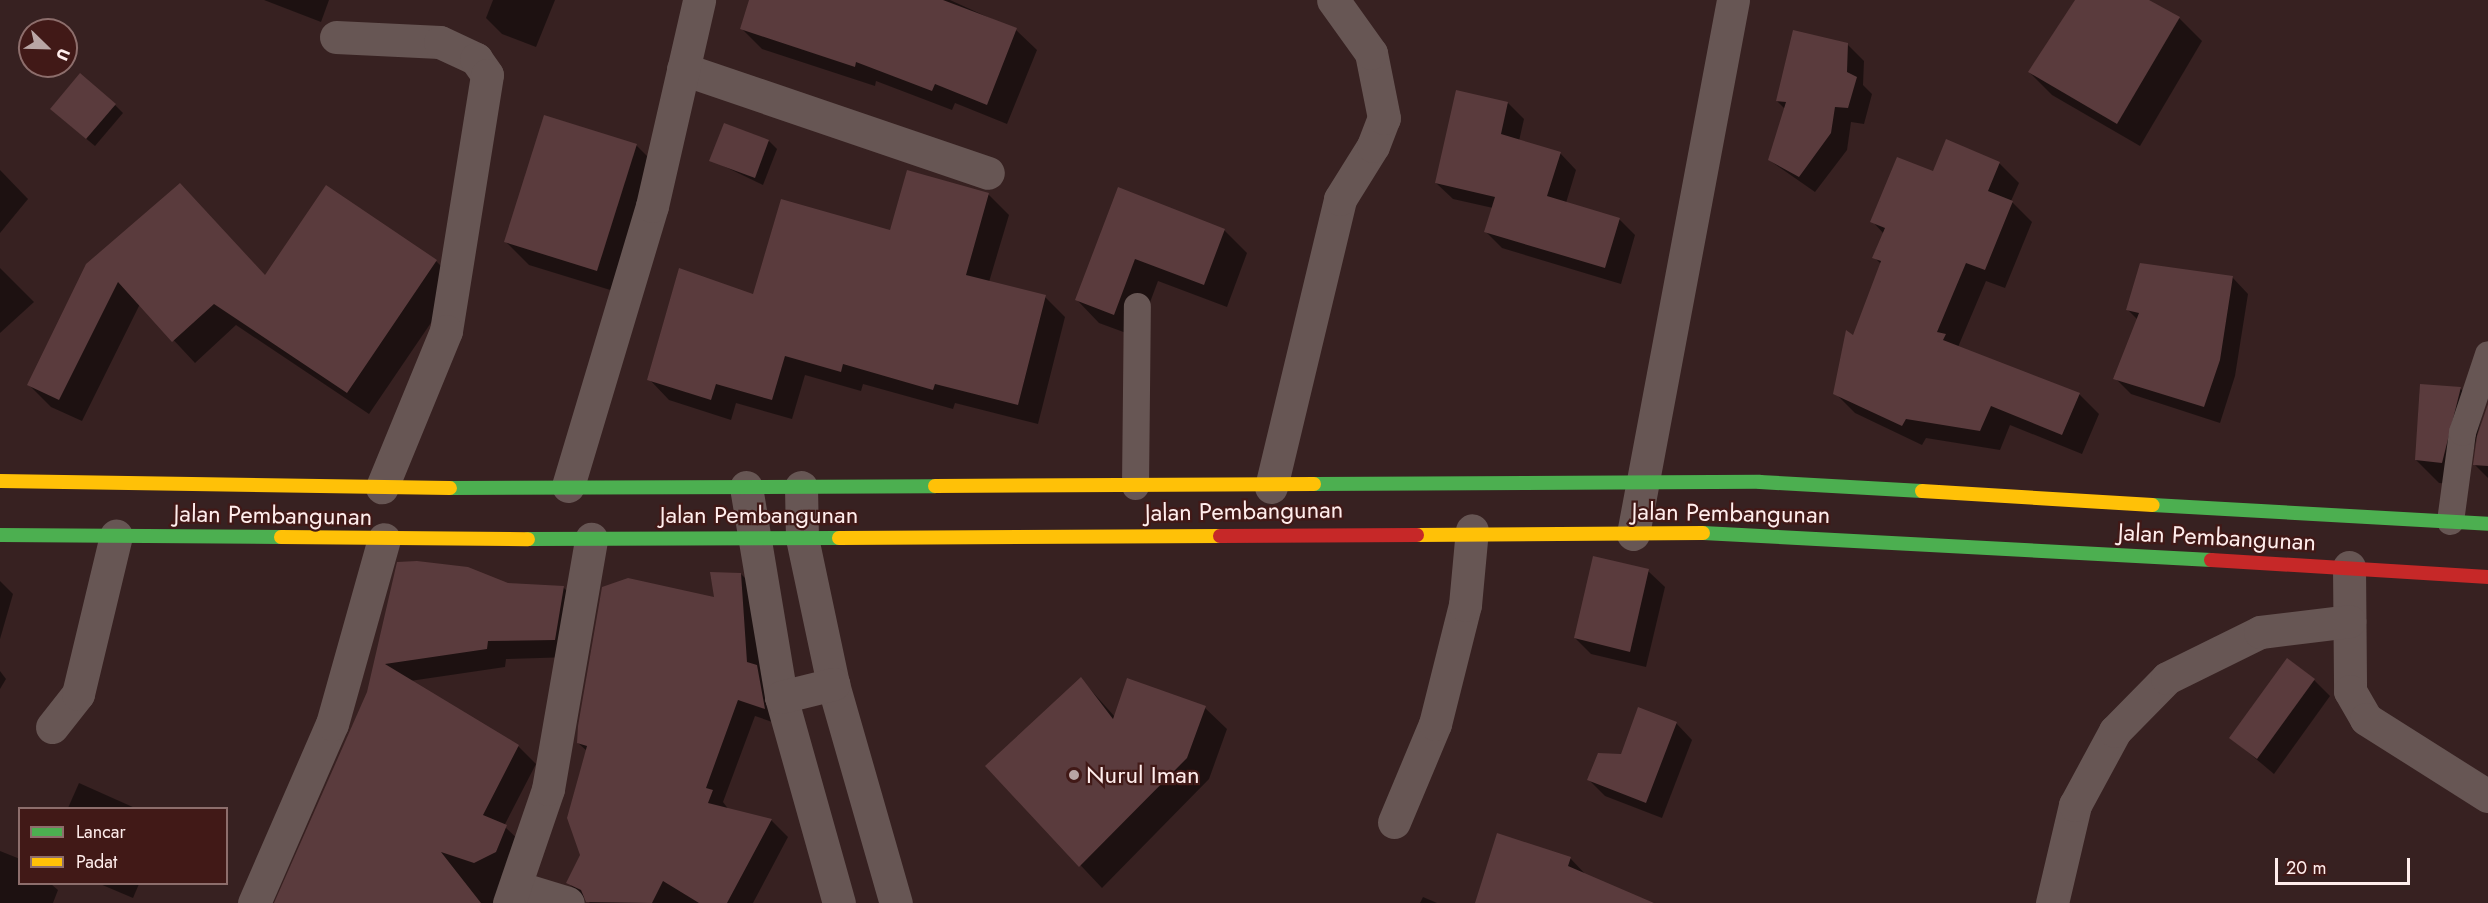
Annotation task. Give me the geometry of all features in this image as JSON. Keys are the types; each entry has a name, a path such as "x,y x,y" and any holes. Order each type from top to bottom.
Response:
{"main road":[{"name":"Jalan Pembangunan","path":"0,482 382,487 801,488 1271,487 1760,482 2488,524"},
{"name":"Jalan Pembangunan","path":"0,535 591,539 1472,530 1633,534 1758,533 2488,577"}],"street":[{"path":"568,486 652,206 699,0"},
{"path":"1271,487 1340,199 1373,146 1384,118 1371,53 1333,0"},
{"path":"1633,534 1733,0"},
{"path":"336,37 440,42 476,59 487,75 446,331 382,487"},
{"path":"683,69 988,173"},
{"path":"746,487 750,536 781,697 839,903"},
{"path":"801,488 802,538 833,684 896,903"},
{"path":"1394,822 1435,724 1465,605 1472,530"},
{"path":"51,727 82,682 116,536"},
{"path":"254,903 332,724 384,539"},
{"path":"568,903 513,895 548,789 591,539"},
{"path":"2349,567 2350,691 2366,719 2488,796"},
{"path":"2052,903 2074,805 2115,731 2167,678 2260,632 2349,621"},
{"path":"781,697 833,684"}],"lane":[{"path":"1135,486 1137,306"},
{"path":"2450,521 2462,432 2488,354"}],"building":[{"path":"749,0 943,0 1017,28 987,105 935,84 932,91 856,62 855,67 740,29"},
{"path":"2075,0 2149,0 2180,17 2117,124 2028,72"},
{"path":"1793,30 1848,43 1847,72 1857,77 1848,108 1835,107 1831,133 1799,177 1768,160 1786,102 1776,101"},
{"path":"80,73 116,104 86,139 50,109"},
{"path":"1456,90 1508,102 1501,134 1561,152 1547,196 1620,218 1605,268 1484,232 1495,197 1435,183"},
{"path":"544,115 637,144 597,271 504,242"},
{"path":"724,123 769,140 755,178 709,161"},
{"path":"1946,139 2000,162 1988,191 2013,201 1985,270 1966,263 1937,332 1946,334 1943,340 2080,393 2062,435 1991,406 1980,431 1906,419 1902,426 1833,394 1846,330 1853,335 1881,261 1872,258 1885,228 1870,222 1897,157 1933,171"},
{"path":"907,170 989,193 966,275 1046,295 1018,405 935,384 933,390 843,364 841,372 785,356 772,400 716,384 711,400 647,380 679,268 753,294 781,199 890,230"},
{"path":"180,183 265,275 326,185 437,260 347,393 214,304 172,342 118,282 59,400 27,385 86,264"},
{"path":"1118,187 1225,229 1204,285 1135,259 1114,315 1075,300"},
{"path":"2140,263 2233,276 2220,360 2204,407 2113,379 2139,313 2126,310"},
{"path":"2420,384 2461,387 2442,463 2415,460"},
{"path":"2488,404 2488,466 2473,465 2477,436"},
{"path":"1593,556 1649,569 1630,652 1574,638"},
{"path":"417,561 468,567 508,583 564,586 555,640 488,641 487,649 385,664 519,745 483,815 507,825 496,852 474,863 441,852 481,903 274,903 367,692 397,562"},
{"path":"710,572 741,573 747,662 757,665 765,709 738,700 706,788 713,790 708,803 772,819 727,903 699,903 663,881 652,903 586,902 581,890 566,883 580,855 567,818 587,746 577,743 578,726 602,587 628,578 714,597"},
{"path":"2287,658 2315,679 2257,759 2229,738"},
{"name":"Nurul Iman","path":"1081,677 1113,719 1127,678 1206,706 1187,758 1079,867 985,766"},
{"path":"1638,707 1677,722 1646,803 1587,780 1598,753 1621,754"},
{"path":"1497,833 1571,857 1568,866 1654,903 1475,903"}],"traffic: fast":[{"path":"1314,484 1760,482 1922,491"},
{"path":"450,488 935,486"},
{"path":"2153,505 2488,524"},
{"path":"1703,533 2211,560"},
{"path":"0,535 281,537"},
{"path":"528,539 839,538"}],"traffic: slow":[{"path":"0,481 450,488"},
{"path":"935,486 1314,484"},
{"path":"1922,491 2153,505"},
{"path":"1417,535 1703,533"},
{"path":"839,538 1220,536"},
{"path":"281,537 528,539"}],"traffic: jam":[{"path":"1220,536 1417,535"},
{"path":"2211,560 2488,577"}],"place":[{"name":"Nurul Iman","path":"1074,775"}]}
